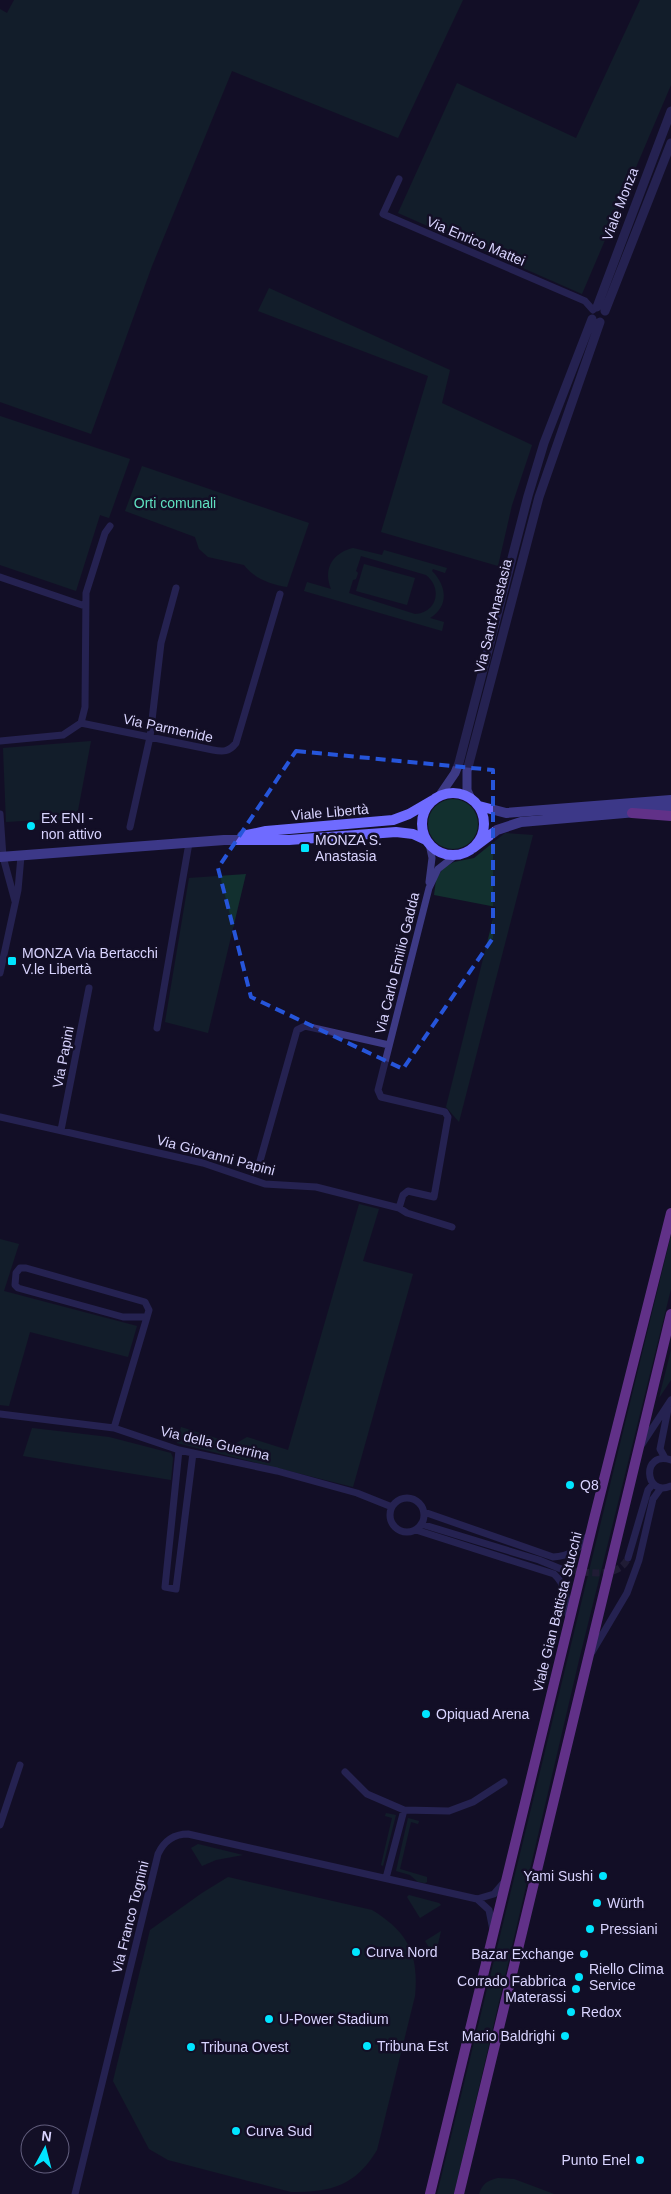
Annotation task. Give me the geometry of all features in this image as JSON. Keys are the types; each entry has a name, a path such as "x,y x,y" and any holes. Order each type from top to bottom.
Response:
{"main road":[{"path":"473,848 481,839 484,817 479,806 471,798 456,793 437,798 426,808 422,819 422,829 427,842 441,853 456,855 473,848 497,830 521,822 671,809"},
{"name":"Viale Libertà","path":"224,840 266,832 392,820 409,814 437,798"},
{"path":"479,806 506,813 671,800"},
{"path":"632,813 671,816"},
{"name":"Viale Libertà","path":"1,857 224,840 289,840 402,832 413,834 427,842"},
{"name":"Viale Gian Battista Stucchi","path":"430,2194 671,1213"},
{"path":"459,2194 671,1314"}],"street":[{"name":"Viale Monza","path":"558,442 597,314 671,111"},
{"name":"Viale Monza","path":"544,443 671,143"},
{"name":"Via Enrico Mattei","path":"399,179 383,214 584,301 597,314"},
{"name":"Via Sant'Anastasia","path":"471,798 466,785 467,772 517,575 539,498 558,442"},
{"name":"Via Sant'Anastasia","path":"437,798 455,773 459,763 528,496 544,443"},
{"path":"0,741 63,735 82,723 85,707 85,606 89,584 105,533 110,526"},
{"path":"0,577 85,606"},
{"path":"130,827 150,737 161,643 176,588"},
{"name":"Via Parmenide","path":"82,723 212,750 225,752 232,748 236,743 280,594"},
{"path":"0,814 1,857 15,901"},
{"name":"Via Carlo Emilio Gadda","path":"399,1208 408,1191 434,1197 448,1117 445,1112 381,1097 378,1090 429,888 432,862 427,842"},
{"path":"157,1028 189,843"},
{"name":"Via Carlo Emilio Gadda","path":"429,888 438,869 456,855"},
{"path":"0,973 19,881 21,856"},
{"name":"Via Papini","path":"61,1130 88,988"},
{"name":"Via Carlo Emilio Gadda","path":"258,1168 297,1030 304,1026 318,1027 389,1045"},
{"name":"Via Giovanni Papini","path":"0,1117 203,1163 265,1184 316,1187 399,1208 406,1213 452,1227"},
{"path":"114,1428 147,1317 149,1310 145,1302 26,1268 20,1268 16,1273 15,1285 18,1288 123,1317 147,1317"},
{"path":"638,1449 669,1404"},
{"path":"669,1404 660,1448 668,1459 655,1461 649,1474 653,1484 661,1488 671,1486"},
{"name":"Via della Guerrina","path":"0,1414 114,1428 179,1450 286,1474 357,1493 392,1507"},
{"path":"179,1450 165,1587 176,1588 193,1453"},
{"path":"628,1558 648,1490 653,1484"},
{"path":"589,1657 627,1593 639,1560 653,1499 661,1488"},
{"path":"561,1569 539,1560 418,1527 406,1532 396,1528 390,1518 392,1507 400,1499 412,1499 418,1502 424,1512 552,1557 564,1557 574,1552 582,1545 592,1530"},
{"path":"418,1527 424,1512"},
{"path":"418,1527 554,1574 561,1580 567,1596 569,1622"},
{"path":"0,1825 20,1765"},
{"path":"345,1772 368,1794 404,1810 450,1811 473,1802 504,1782"},
{"path":"386,1878 404,1810"},
{"name":"Via Franco Tognini","path":"75,2194 158,1854 162,1846 174,1836 188,1834 477,1899"},
{"path":"477,1899 494,1894 507,1877"},
{"path":"477,1899 489,1910 494,1934"}],"highlighted area":[{"path":"296,751 493,770 493,938 403,1069 251,997 218,868"}],"green space":[{"path":"14,0 463,0 398,138 232,71 152,266 91,434 0,402 0,9 7,13"},
{"path":"640,0 671,0 671,85 582,294 398,213 457,83 576,138"},
{"path":"269,288 450,370 442,403 532,445 512,505 498,566 381,532 428,376 258,311"},
{"path":"0,416 130,459 109,518 100,515 76,591 0,565"},
{"name":"Orti comunali","path":"142,466 309,523 287,587 263,580 244,565 208,557 199,549 195,537 125,511"},
{"path":"353,548 382,555 384,550 447,568 445,573 433,569 432,571 441,583 444,596 440,608 430,618 444,622 442,631 304,591 307,582 331,589 328,575 331,563 346,550","holes":["361,556 426,575 435,586 436,593 433,605 422,613 415,614 349,593 353,580 356,579 358,573 356,571"]},
{"path":"364,564 415,578 407,605 356,591"},
{"path":"91,741 76,821 53,819 6,822 3,748"},
{"path":"448,799 458,799 471,806 478,819 478,829 471,842 458,849 448,849 439,845 432,838 428,829 428,819 432,810 439,803"},
{"path":"505,833 533,835 459,1122 446,1107 496,907 434,895 436,880 443,868 454,862 474,858"},
{"path":"246,874 208,1033 165,1022 189,878"},
{"path":"359,1204 379,1209 363,1261 413,1274 353,1487 177,1443 181,1427 235,1444 247,1437 288,1450"},
{"path":"671,1235 671,1289 579,1660 454,2194 437,2194"},
{"path":"0,1239 19,1244 4,1291 137,1326 128,1357 30,1332 9,1406 0,1405"},
{"path":"671,1350 671,1380 659,1398"},
{"path":"32,1428 109,1437 171,1453 173,1458 171,1480 23,1456"},
{"path":"386,1813 396,1815 383,1866 381,1865 392,1818 385,1816"},
{"path":"408,1818 419,1821 418,1824 411,1822 400,1869 427,1877 427,1882 425,1883 418,1882 410,1875 396,1871"},
{"path":"198,1844 243,1855 216,1860 202,1866 191,1848"},
{"name":"U-Power Stadium","path":"228,1877 372,1910 394,1927 408,1945 413,1956 416,1981 415,1996 377,2150 360,2172 351,2179 330,2188 306,2192 291,2192 168,2160 149,2149 113,2081 150,1930"},
{"path":"409,1895 441,1905 420,1918 407,1897"},
{"path":"441,1931 435,1957 425,1941"},
{"path":"498,2178 514,2179 554,2194 479,2194 486,2183"}],"tunnel":[{"path":"561,1569 598,1573 608,1572 616,1570 628,1558"}],"place":[{"name":"Ex ENI - non attivo","path":"31,826"},
{"name":"MONZA S. Anastasia","path":"305,848"},
{"name":"MONZA Via Bertacchi V.le Libertà","path":"12,961"},
{"name":"Q8","path":"570,1485"},
{"name":"Opiquad Arena","path":"426,1714"},
{"name":"Yami Sushi","path":"603,1876"},
{"name":"Würth","path":"597,1903"},
{"name":"Pressiani","path":"590,1929"},
{"name":"Curva Nord","path":"356,1952"},
{"name":"Bazar Exchange","path":"584,1954"},
{"name":"Riello Clima Service","path":"579,1977"},
{"name":"Corrado Fabbrica Materassi","path":"576,1989"},
{"name":"Redox","path":"571,2012"},
{"name":"U-Power Stadium","path":"269,2019"},
{"name":"Mario Baldrighi","path":"565,2036"},
{"name":"Tribuna Est","path":"367,2046"},
{"name":"Tribuna Ovest","path":"191,2047"},
{"name":"Curva Sud","path":"236,2131"},
{"name":"Punto Enel","path":"640,2160"}]}
